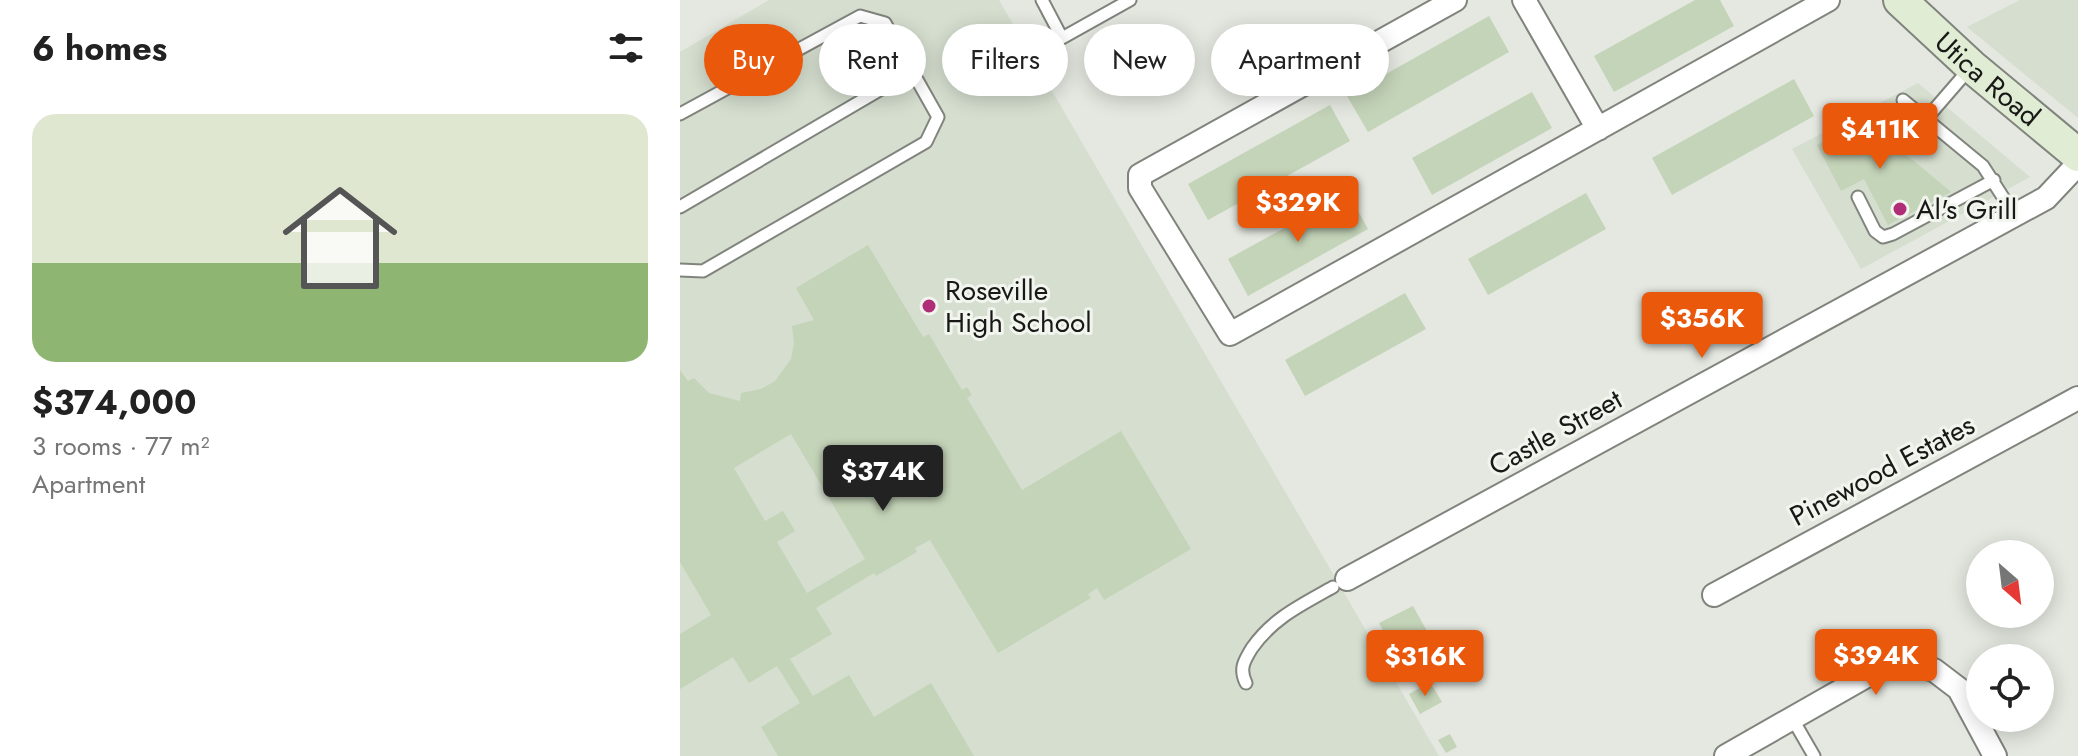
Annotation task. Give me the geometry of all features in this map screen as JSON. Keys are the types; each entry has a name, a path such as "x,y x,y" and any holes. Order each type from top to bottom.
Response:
{"main road":[{"name":"Utica Road","path":"1907,1 1971,66 2078,155"}],"street":[{"path":"1455,0 1140,175 1140,188 1230,334 1828,0"},
{"path":"1524,0 1598,129"},
{"name":"Castle Street","path":"1340,583 2015,216 2046,198 2078,164"},
{"name":"Pinewood Estates","path":"1714,595 2078,398"},
{"path":"1736,754 1870,674 1887,666 1906,663 1934,670 1959,689 1995,756"}],"lane":[{"path":"1042,0 1062,38 1130,0"},
{"path":"845,24 860,16 886,24"},
{"path":"680,114 819,38"},
{"path":"1926,119 1971,66"},
{"path":"680,207 869,96"},
{"path":"680,270 703,271 926,142 938,117 926,96"},
{"path":"1903,100 1983,166 2015,216"},
{"path":"1858,197 1875,231 1883,237 1994,180"},
{"path":"1246,683 1241,674 1243,664 1265,630 1280,616 1340,583"},
{"path":"1792,718 1814,756"}],"shaded area":[{"name":"Roseville High School","path":"769,0 999,0 1013,24 942,24 942,96 1055,96 1439,756 680,756 680,52 704,38 704,96 803,96 803,24 728,24"},
{"path":"2020,0 2078,0 2078,118 1967,27"},
{"path":"1918,83 2030,177 1861,269 1792,149"}],"building":[{"path":"1695,0 1720,0 1734,26 1614,92 1594,56"},
{"path":"1489,16 1509,52 1368,132 1347,96 1389,96 1389,72"},
{"path":"1794,79 1814,116 1672,195 1652,158"},
{"path":"1532,92 1552,128 1432,195 1412,158"},
{"path":"1330,105 1350,141 1208,220 1188,184"},
{"path":"1863,121 1951,192 1888,225 1864,179 1841,191 1817,145"},
{"path":"1348,193 1368,229 1248,296 1228,259"},
{"path":"1586,193 1606,229 1488,295 1468,259"},
{"name":"Roseville High School","path":"868,245 923,337 929,334 962,390 967,387 972,395 967,398 1022,490 1121,431 1191,549 1104,600 1097,588 1088,594 1091,598 998,653 930,540 915,548 917,552 876,576 874,573 816,608 832,634 790,659 813,696 849,675 874,717 931,683 974,756 778,756 761,727 800,703 777,666 749,683 733,657 680,689 680,634 711,615 680,562 680,370 688,381 694,378 709,393 740,401 741,393 761,389 775,381 791,359 794,343 792,326 814,320 796,288","holes":["791,434 865,559 807,593 777,542 795,531 783,511 765,521 734,468"]},
{"path":"1405,293 1426,329 1305,396 1285,360"},
{"path":"1413,606 1428,633 1394,651 1379,623"},
{"path":"1430,682 1442,702 1420,714 1409,694"},
{"path":"1450,734 1457,747 1446,753 1438,740"}],"place":[{"name":"Al's Grill","path":"1900,209"},
{"name":"Roseville High School","path":"929,306"}]}
